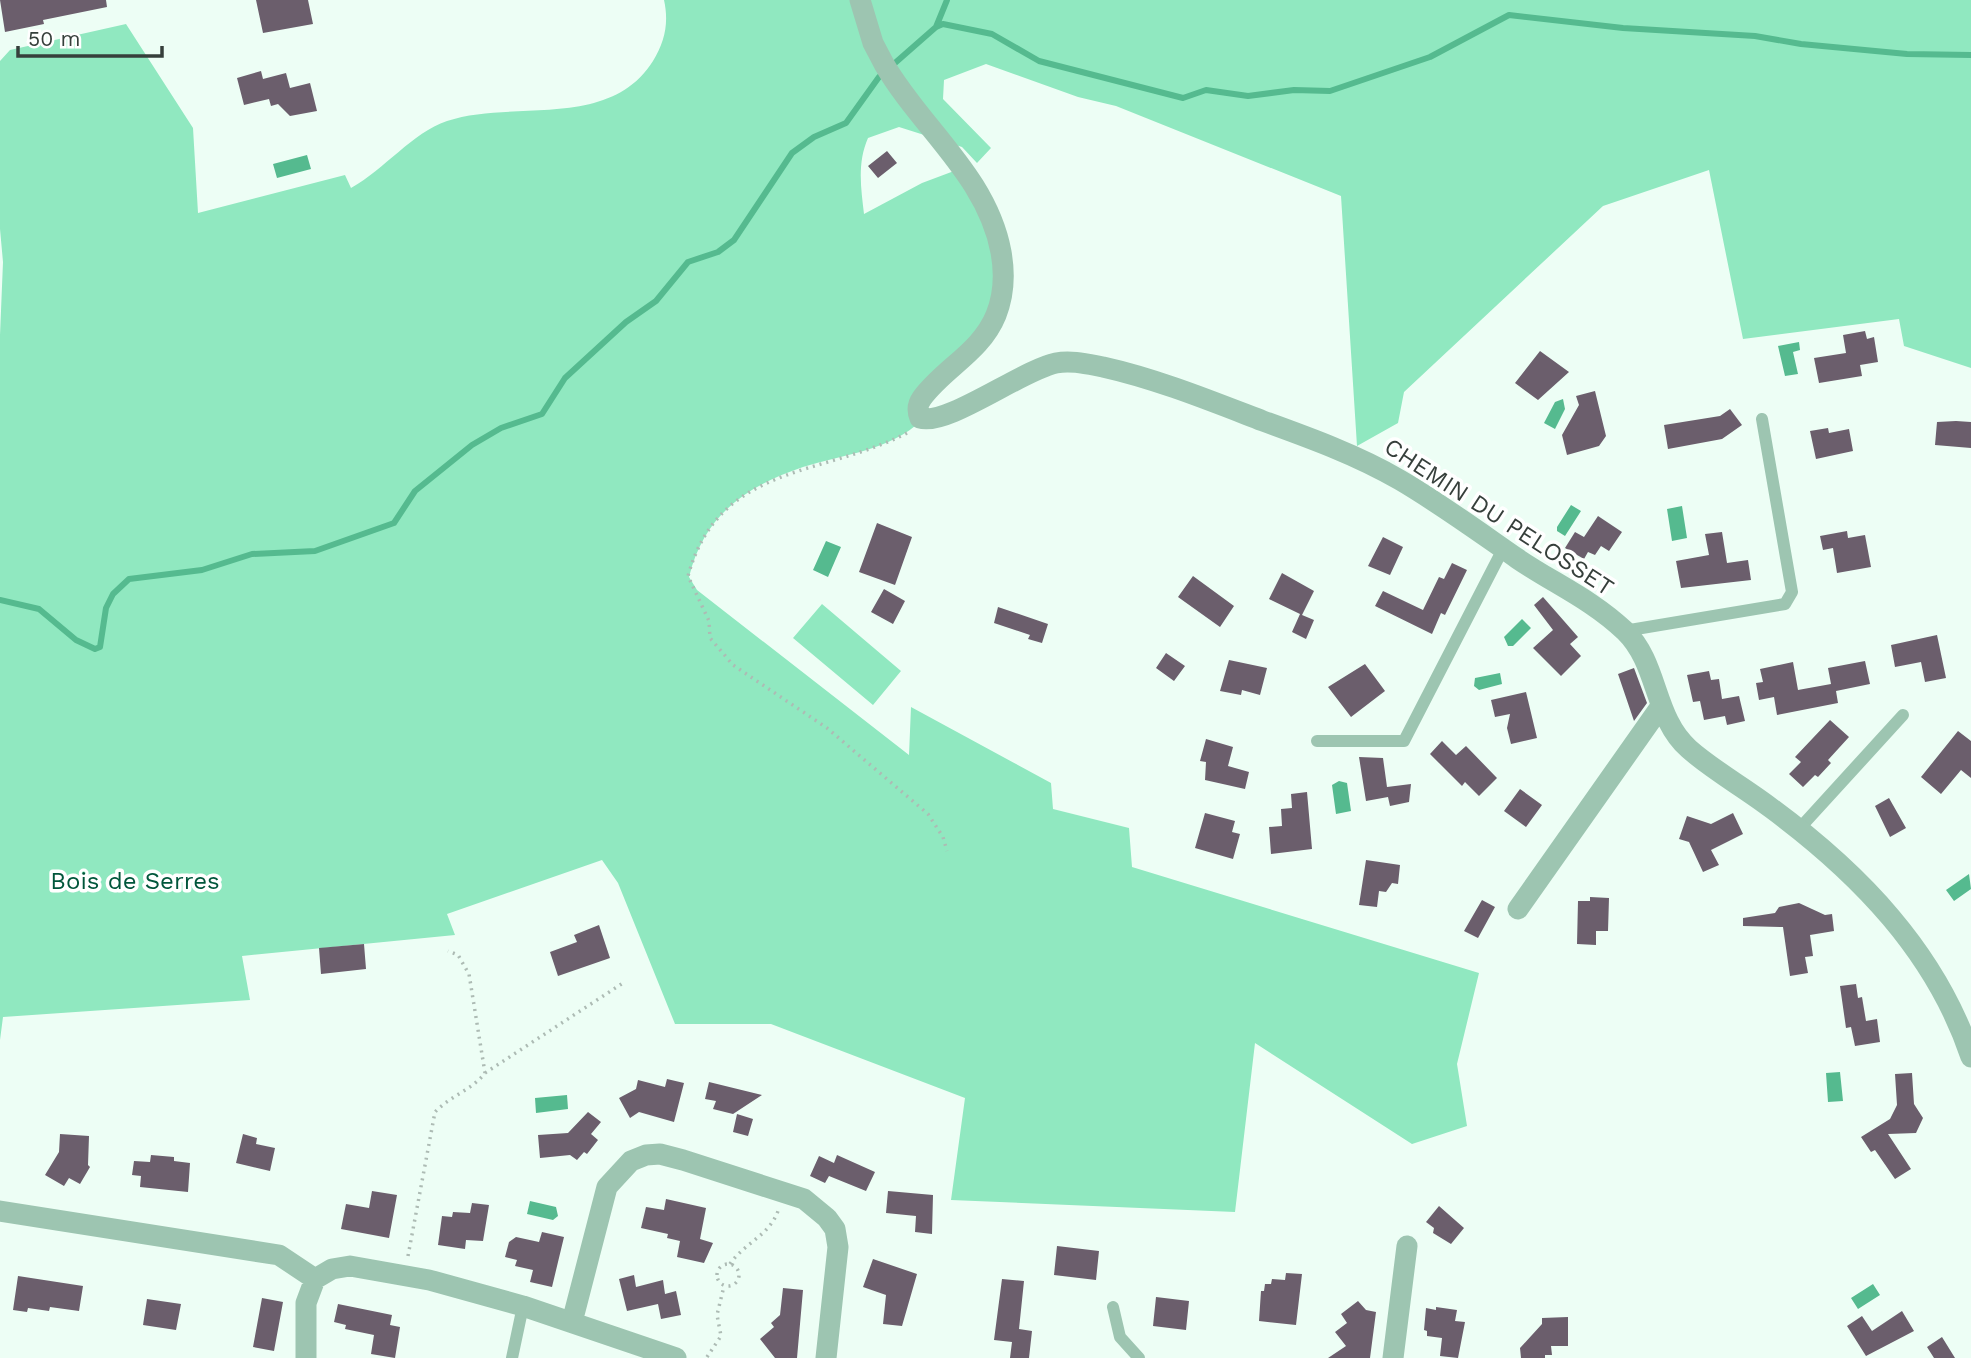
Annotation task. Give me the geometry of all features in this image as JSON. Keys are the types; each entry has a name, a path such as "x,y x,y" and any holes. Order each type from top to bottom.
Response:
{"street":[{"path":"860,0 873,43 888,71 962,168 982,200 995,227 1004,272 995,316 977,344 922,398 918,411 922,420"},
{"name":"CHEMIN DU PELOSSET","path":"922,420 943,417 1042,366 1072,362 1108,368 1191,393 1337,449 1397,478 1504,547 1519,560 1581,595 1625,631 1646,658 1661,706 1675,734 1689,749 1799,829 1864,887 1912,940 1951,1003 1971,1057"},
{"path":"1518,909 1661,706"},
{"path":"572,1322 607,1187 631,1161 660,1154 785,1193 817,1208 835,1230 838,1247 836,1277 826,1358"},
{"path":"0,1211 279,1255 315,1279"},
{"path":"1393,1358 1407,1246"},
{"path":"306,1358 306,1303 315,1279 332,1269 350,1266 404,1276 523,1306 676,1358"}],"lane":[{"path":"1625,631 1784,604 1791,592 1762,419"},
{"path":"1317,741 1405,741 1504,547"},
{"path":"1799,829 1903,715"},
{"path":"512,1358 523,1306"},
{"path":"1113,1307 1120,1337 1139,1358"}],"path":[{"path":"922,420 907,434 874,448 804,467 738,499 707,529 698,544 688,576 709,621 710,638 733,665 827,728 928,814 943,837 947,851"},
{"path":"448,951 458,955 469,974 485,1073"},
{"path":"404,1276 435,1112 445,1101 479,1081 485,1073 623,983"},
{"path":"724,1286 719,1281 718,1271 730,1264 738,1253 771,1226 785,1193"},
{"path":"724,1286 734,1285 739,1279 737,1268 730,1264"},
{"path":"706,1357 721,1336 717,1315 724,1286"}],"green space":[{"name":"Bois de Serres","path":"664,0 1971,0 1971,368 1904,346 1899,319 1743,339 1709,170 1603,206 1404,392 1398,423 1357,446 1341,196 1116,106 1078,97 986,64 944,80 943,99 991,148 977,163 962,147 899,127 868,138 861,166 864,214 922,183 962,168 995,227 995,316 922,398 922,420 895,439 881,445 803,467 762,484 745,495 716,521 705,537 689,577 697,590 909,755 911,707 1051,783 1053,809 1129,828 1132,867 1479,973 1457,1064 1467,1126 1412,1144 1255,1043 1235,1212 951,1200 965,1098 771,1024 675,1024 618,883 602,860 447,914 455,935 242,956 250,1000 3,1017 0,1040 0,335 3,262 0,229 0,61 10,50 126,24 193,128 198,213 345,175 351,188 410,142 447,121 473,115 586,105 611,97 634,83 657,54 666,24"},
{"path":"822,604 901,671 873,705 793,638"}],"shaded area":[{"path":"307,155 311,169 277,178 273,164"},
{"path":"1799,342 1800,350 1793,352 1798,374 1785,376 1778,346"},
{"path":"1563,399 1565,409 1555,429 1544,423 1555,402"},
{"path":"1571,505 1581,511 1565,536 1557,531 1557,527"},
{"path":"1682,506 1687,538 1672,541 1667,509"},
{"path":"826,541 841,547 828,577 813,570"},
{"path":"1522,619 1531,628 1513,646 1508,646 1504,637"},
{"path":"1500,673 1502,684 1479,690 1474,686 1475,678"},
{"path":"1339,781 1347,783 1351,811 1336,814 1332,785"},
{"path":"1969,874 1971,889 1954,901 1946,890"},
{"path":"1840,1072 1843,1101 1828,1102 1826,1073"},
{"path":"567,1095 568,1109 536,1113 535,1098"},
{"path":"530,1201 556,1207 558,1216 553,1220 527,1214"},
{"path":"1873,1284 1880,1295 1858,1309 1851,1298"}],"building":[{"path":"0,0 106,0 107,7 43,20 44,24 5,32"},
{"path":"256,0 308,0 313,24 263,33"},
{"path":"261,71 263,79 286,73 290,88 310,83 317,111 290,116 278,104 271,106 269,99 244,105 237,78"},
{"path":"887,151 897,163 878,178 868,166"},
{"path":"1865,331 1867,339 1874,337 1878,362 1860,365 1862,376 1819,383 1814,358 1846,353 1843,335"},
{"path":"1540,351 1569,372 1538,400 1515,383"},
{"path":"1595,391 1606,436 1599,446 1567,455 1562,435 1579,405 1576,396"},
{"path":"1730,409 1742,425 1722,439 1668,449 1664,425 1720,416"},
{"path":"1937,422 1971,422 1971,448 1935,445"},
{"path":"1828,428 1829,433 1849,429 1853,451 1816,459 1810,431"},
{"path":"1598,516 1622,532 1609,551 1601,546 1595,555 1588,552 1584,559 1565,548 1575,532 1584,537"},
{"path":"877,523 912,537 895,585 859,572"},
{"path":"1847,531 1848,538 1865,535 1871,567 1837,573 1833,548 1823,550 1820,536"},
{"path":"1722,532 1727,563 1748,560 1751,580 1681,588 1676,561 1709,555 1705,534"},
{"path":"1383,537 1403,547 1390,575 1368,566"},
{"path":"1452,563 1467,570 1445,615 1441,613 1432,634 1375,606 1383,591 1423,610 1439,577 1444,579"},
{"path":"1282,573 1314,591 1302,615 1314,620 1306,639 1292,632 1300,614 1269,599"},
{"path":"1193,576 1234,606 1220,627 1178,597"},
{"path":"884,589 905,601 893,624 871,612"},
{"path":"1543,597 1578,637 1570,644 1581,656 1561,676 1533,648 1553,630 1534,605"},
{"path":"998,607 1048,624 1042,643 1028,639 1030,635 994,623"},
{"path":"1937,635 1946,678 1925,682 1921,662 1895,667 1891,645"},
{"path":"1166,653 1185,666 1174,681 1156,668"},
{"path":"1229,660 1267,668 1260,695 1242,690 1241,695 1220,691"},
{"path":"1865,661 1870,684 1836,691 1838,703 1777,715 1774,697 1759,700 1756,683 1763,682 1760,669 1793,662 1798,690 1831,684 1828,668"},
{"path":"1365,664 1385,691 1351,717 1328,687"},
{"path":"1634,668 1647,703 1634,721 1618,674"},
{"path":"1709,671 1711,680 1719,679 1722,699 1739,696 1745,721 1727,725 1725,716 1704,720 1700,701 1693,702 1687,675"},
{"path":"1526,692 1537,738 1511,744 1507,728 1510,714 1495,717 1491,700"},
{"path":"1830,720 1849,737 1828,760 1831,763 1818,777 1815,775 1803,787 1789,774 1801,762 1795,757"},
{"path":"1958,731 1971,741 1971,778 1961,770 1941,794 1921,777"},
{"path":"1206,739 1233,747 1228,766 1249,772 1245,789 1205,780 1206,762 1200,761"},
{"path":"1442,741 1456,755 1466,746 1497,778 1479,796 1465,782 1462,786 1430,754"},
{"path":"1359,757 1383,758 1387,787 1411,784 1409,802 1390,806 1388,797 1366,801"},
{"path":"1520,789 1542,805 1526,827 1504,811"},
{"path":"1307,792 1312,849 1271,854 1269,827 1282,826 1281,809 1292,808 1291,794"},
{"path":"1889,798 1906,828 1890,837 1875,806"},
{"path":"1205,813 1235,821 1232,832 1240,834 1233,859 1195,848"},
{"path":"1733,813 1743,834 1711,850 1719,865 1703,872 1689,842 1679,839 1687,816 1711,824"},
{"path":"1366,860 1400,865 1398,884 1392,883 1386,892 1379,891 1377,907 1359,905"},
{"path":"1590,897 1609,898 1608,931 1596,931 1596,945 1577,944 1578,901 1590,901"},
{"path":"1482,900 1495,907 1478,938 1464,931"},
{"path":"1799,903 1825,915 1832,914 1834,931 1810,935 1813,956 1805,957 1808,973 1790,976 1783,927 1743,926 1743,918 1775,913 1779,907"},
{"path":"599,925 610,958 558,976 550,952 577,942 574,935"},
{"path":"364,944 366,969 321,974 319,948"},
{"path":"1856,984 1858,998 1862,997 1866,1021 1877,1019 1880,1042 1855,1046 1851,1027 1846,1028 1840,986"},
{"path":"1912,1073 1914,1104 1923,1118 1916,1133 1888,1134 1911,1169 1895,1179 1875,1150 1871,1152 1861,1137 1890,1119 1897,1105 1895,1074"},
{"path":"667,1079 684,1083 674,1122 639,1112 630,1118 619,1098 636,1089 638,1080 665,1087"},
{"path":"709,1082 762,1095 733,1114 713,1109 716,1101 705,1099"},
{"path":"588,1112 601,1122 591,1134 598,1140 587,1154 584,1152 577,1160 570,1155 540,1158 538,1135 568,1133"},
{"path":"737,1114 753,1119 748,1136 733,1132"},
{"path":"60,1134 89,1136 90,1167 80,1184 69,1178 64,1186 45,1175 59,1152"},
{"path":"243,1134 257,1138 256,1144 275,1148 270,1171 236,1163"},
{"path":"151,1155 174,1157 174,1161 190,1163 188,1192 140,1187 141,1176 132,1175 134,1161 150,1162"},
{"path":"837,1155 875,1172 866,1191 829,1176 825,1183 810,1176 819,1156 834,1163"},
{"path":"372,1191 397,1195 389,1238 341,1229 346,1204 369,1208"},
{"path":"888,1191 933,1195 932,1234 915,1232 916,1216 886,1213"},
{"path":"666,1199 706,1208 700,1239 713,1243 704,1263 677,1257 680,1241 667,1238 668,1234 641,1228 646,1207 664,1210"},
{"path":"472,1203 489,1205 483,1241 466,1240 465,1249 438,1245 442,1216 452,1217 453,1212 470,1213"},
{"path":"1439,1206 1464,1228 1451,1244 1433,1233 1434,1228 1426,1222"},
{"path":"542,1232 564,1237 552,1287 530,1282 533,1270 515,1266 517,1260 505,1257 509,1242 516,1237 539,1242"},
{"path":"1057,1246 1099,1251 1096,1280 1054,1275"},
{"path":"873,1259 917,1274 902,1326 883,1324 886,1295 863,1287"},
{"path":"1286,1273 1302,1274 1296,1325 1259,1321 1261,1291 1264,1291 1265,1284 1271,1284 1272,1279 1285,1280"},
{"path":"634,1275 636,1287 663,1280 665,1294 676,1291 681,1315 661,1319 658,1304 627,1311 619,1279"},
{"path":"18,1276 83,1286 79,1311 50,1307 49,1311 28,1308 27,1312 13,1310"},
{"path":"1002,1279 1024,1281 1019,1329 1032,1331 1029,1358 1010,1358 1012,1342 994,1340"},
{"path":"783,1288 803,1290 797,1358 775,1358 760,1339 774,1327 771,1323 780,1315"},
{"path":"1156,1297 1189,1301 1186,1330 1153,1326"},
{"path":"262,1298 283,1302 274,1351 253,1347"},
{"path":"147,1299 181,1304 176,1330 143,1325"},
{"path":"1358,1301 1366,1310 1376,1312 1370,1358 1328,1358 1346,1346 1335,1332 1347,1323 1341,1314"},
{"path":"338,1304 392,1315 390,1325 400,1327 395,1358 371,1354 374,1335 345,1329 346,1325 334,1322"},
{"path":"1436,1307 1457,1310 1455,1321 1465,1322 1458,1358 1440,1356 1442,1338 1427,1336 1427,1331 1424,1330 1426,1308 1436,1310"},
{"path":"1902,1311 1914,1331 1866,1356 1847,1326 1862,1316 1872,1331"},
{"path":"1568,1317 1568,1346 1551,1346 1552,1355 1545,1355 1545,1358 1521,1358 1520,1348 1542,1324 1542,1318"},
{"path":"1942,1337 1955,1358 1934,1358 1927,1347"}],"waterway":[{"path":"936,27 947,0"},
{"path":"0,600 39,609 76,640 95,649 100,647 106,608 113,594 129,579 202,570 252,554 315,551 394,523 415,491 472,445 501,428 542,414 565,378 626,322 656,301 688,262 718,252 734,240 792,153 814,137 846,123 879,77 936,27 943,24 992,34 1039,61 1183,98 1206,90 1248,96 1294,90 1330,91 1430,57 1509,15 1623,28 1755,36 1801,44 1907,54 1971,55"}]}
